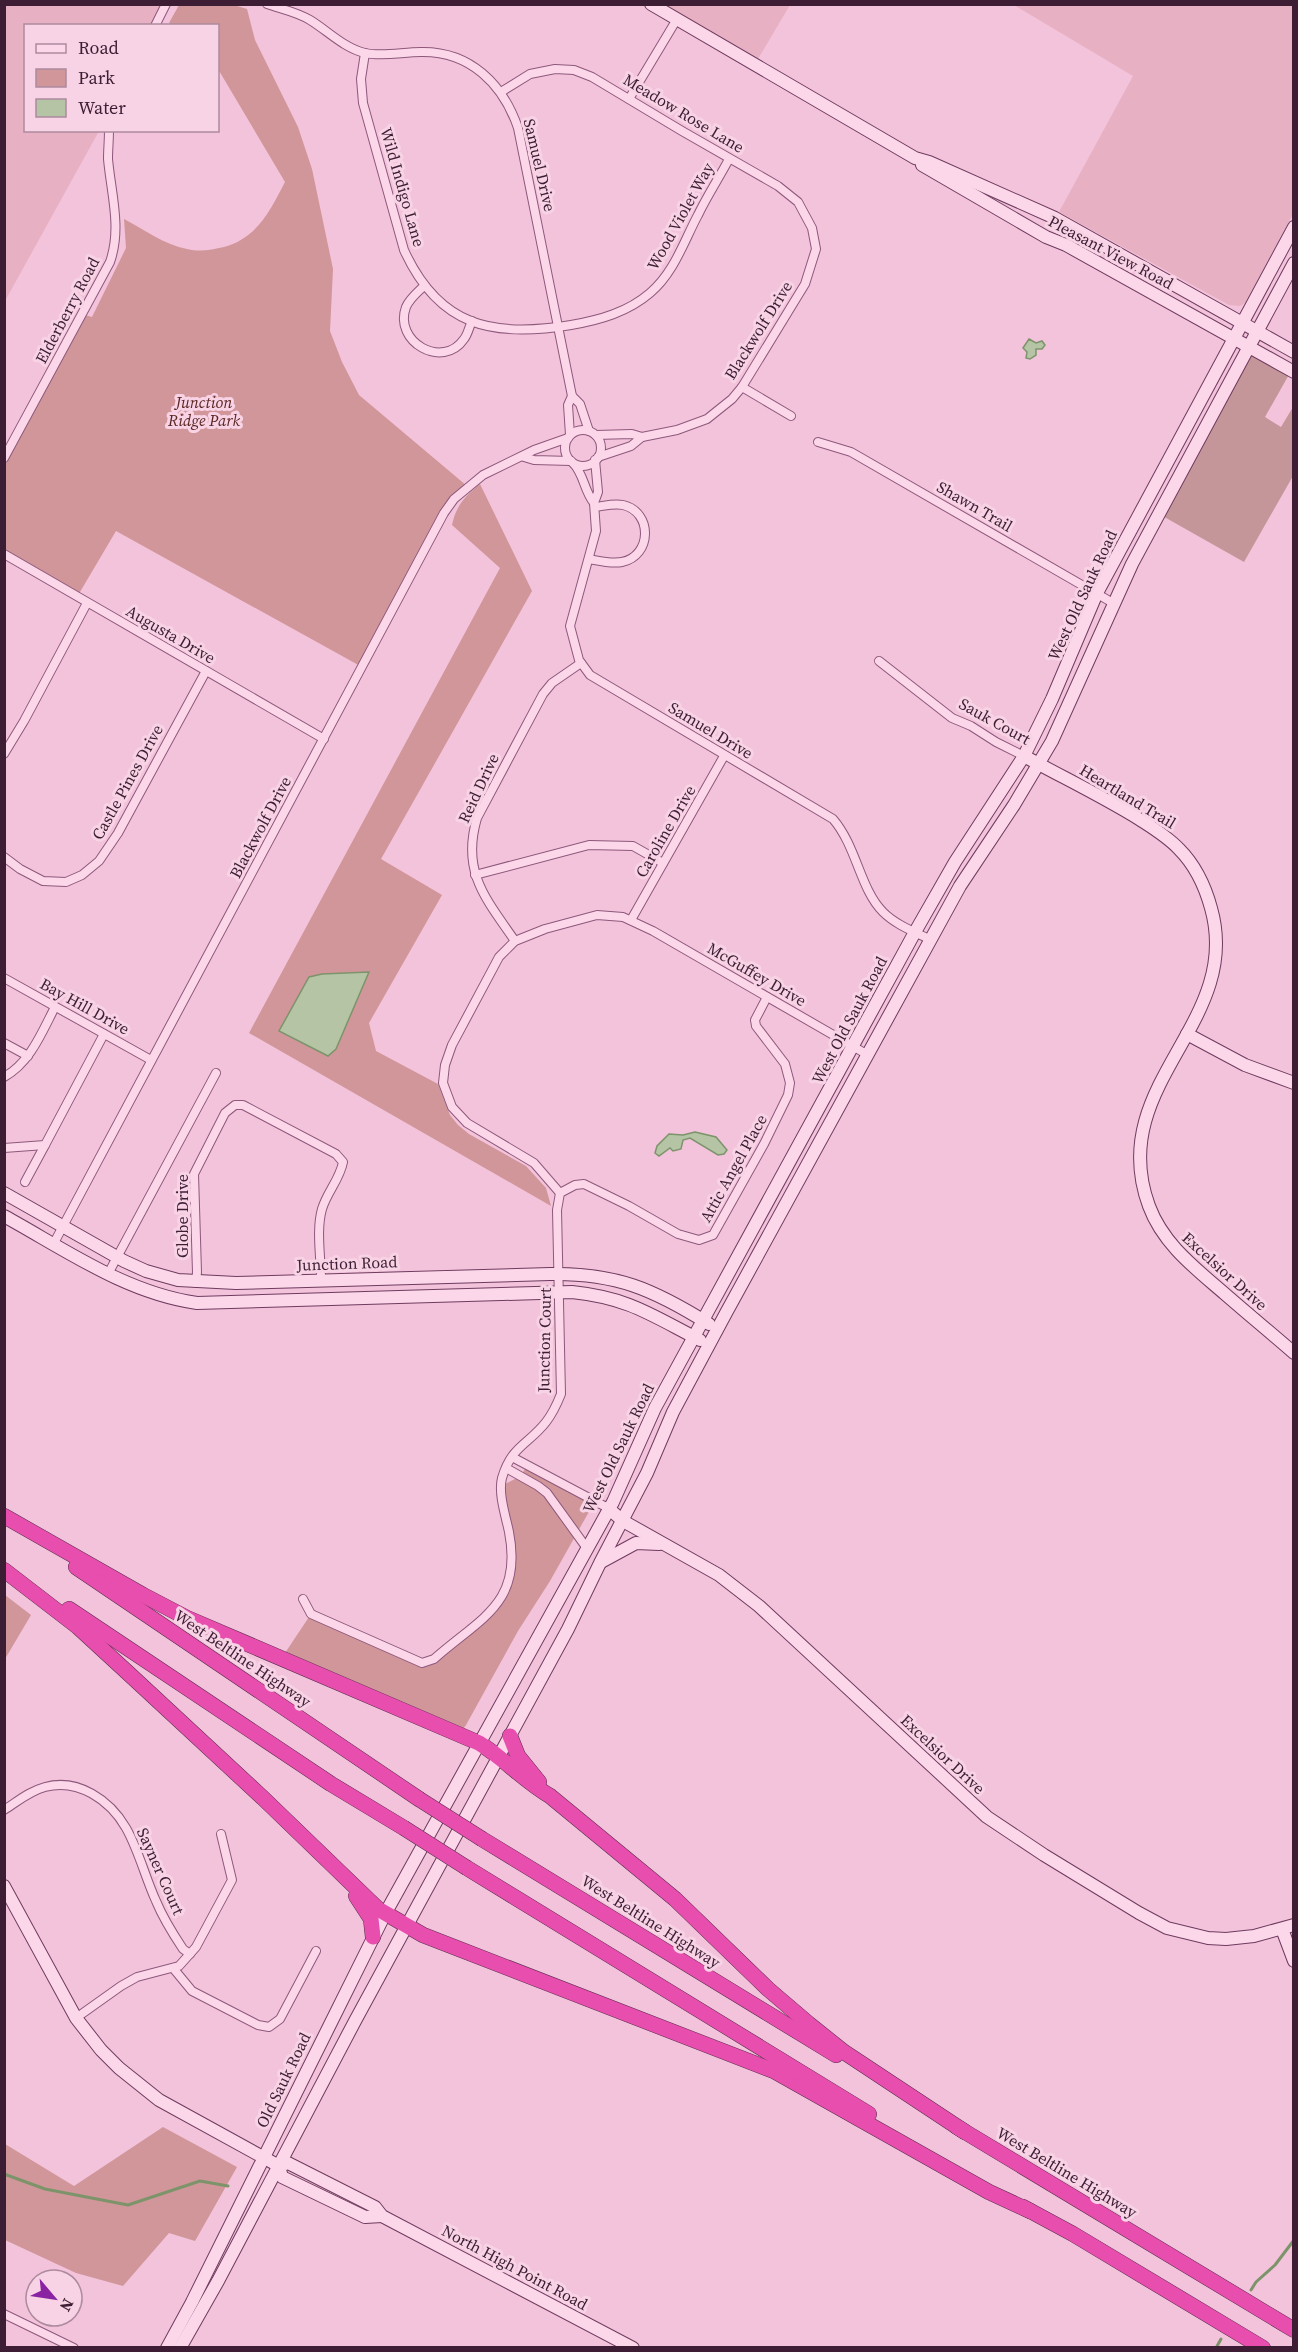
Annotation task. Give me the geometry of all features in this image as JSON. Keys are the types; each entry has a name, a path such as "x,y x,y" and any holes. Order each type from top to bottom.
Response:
{"highway":[{"path":"4,1517 187,1618 479,1743 500,1756 531,1785 550,1796 675,1899 768,1989 809,2024 844,2052 965,2132"},
{"name":"West Beltline Highway","path":"4,1517 419,1799 482,1839 800,2034 1293,2330"},
{"path":"4,1565 331,1784 1030,2211 1083,2240 1263,2348"},
{"path":"4,1570 78,1627 385,1914 407,1927 774,2072 989,2192 1030,2211"},
{"path":"510,1736 518,1756 550,1796"},
{"path":"343,1876 371,1919 373,1937"}],"street":[{"path":"156,24 166,4"},
{"name":"Samuel Drive","path":"267,4 303,16 349,46 365,53 443,54 473,66 489,78 501,92 518,128 572,396 580,404 592,433"},
{"name":"Pleasant View Road","path":"651,4 1046,237 1066,245 1293,372"},
{"path":"629,99 676,19"},
{"name":"Wild Indigo Lane","path":"365,53 362,79 363,103 404,250 412,269 424,286 451,310 472,321 507,331 558,327"},
{"name":"Meadow Rose Lane","path":"501,92 530,74 555,69 574,70 592,77 778,186 798,202 812,228 816,249"},
{"name":"Elderberry Road","path":"4,458 110,262 115,247 113,189 108,159 109,132"},
{"name":"Pleasant View Road","path":"915,158 929,162 1056,218 1293,352"},
{"name":"Wood Violet Way","path":"558,327 612,315 632,306 652,292 668,273 729,159"},
{"name":"West Old Sauk Road","path":"432,1828 608,1508 634,1457 655,1408 693,1337 915,932 955,862 1024,756 1052,699 1097,593 1293,227"},
{"name":"Blackwolf Drive","path":"597,459 631,446 642,437 677,430 707,419 732,399 742,387 805,284 816,249"},
{"name":"West Old Sauk Road","path":"407,1927 568,1629 717,1329 960,886 1039,764 1067,709 1113,603 1293,263"},
{"path":"424,286 412,298 404,316 409,338 416,345 430,352 442,353 455,348 464,339 472,321"},
{"path":"742,387 791,416"},
{"name":"Samuel Drive","path":"569,437 568,405 572,396"},
{"path":"581,663 570,626 596,531 597,459 600,446 592,433 579,430 569,437 565,450 580,470 587,495 595,505"},
{"name":"Blackwolf Drive","path":"592,433 632,434 642,437"},
{"name":"Blackwolf Drive","path":"54,1243 444,513 454,499 483,475 524,457 534,450 569,437"},
{"name":"Shawn Trail","path":"818,442 851,452 1113,603"},
{"name":"Blackwolf Drive","path":"524,457 534,460 572,462"},
{"path":"572,462 585,465 597,459"},
{"path":"590,559 619,563 626,561 642,548 645,538 642,519 634,510 620,505 595,505"},
{"name":"Augusta Drive","path":"4,554 324,739"},
{"path":"4,754 87,603"},
{"name":"Sauk Court","path":"879,661 952,718 971,726 1039,764"},
{"name":"Samuel Drive","path":"581,663 590,675 833,819 843,830 877,904 890,917 931,940"},
{"name":"Reid Drive","path":"515,941 482,892 475,875 471,848 477,818 543,694 552,683 581,663"},
{"name":"Castle Pines Drive","path":"4,857 20,869 43,881 66,882 82,875 99,861 118,833 206,671"},
{"name":"Caroline Drive","path":"631,920 724,756"},
{"name":"Heartland Trail","path":"1039,764 1126,811 1162,834 1178,848 1201,880 1217,928 1216,956 1210,986 1187,1034"},
{"path":"475,875 574,848 598,845 633,846 663,863"},
{"path":"560,1274 557,1210 560,1193 534,1162 467,1123 452,1107 443,1083 445,1065 452,1046 500,957 515,941 545,929 597,915 631,920"},
{"name":"McGuffey Drive","path":"631,920 868,1055"},
{"name":"Bay Hill Drive","path":"4,978 151,1060"},
{"name":"Attic Angel Place","path":"560,1193 575,1185 585,1184 678,1234 699,1240 712,1235 764,1144 788,1095 790,1083 785,1064 756,1026 755,1020 767,997"},
{"path":"4,1077 15,1071 28,1056 55,1007"},
{"path":"25,1182 104,1034"},
{"path":"1187,1034 1245,1065 1293,1083"},
{"name":"Excelsior Drive","path":"1187,1034 1154,1094 1144,1122 1140,1165 1149,1207 1166,1239 1176,1250 1293,1353"},
{"path":"4,1043 28,1056"},
{"path":"108,1274 216,1073"},
{"name":"Globe Drive","path":"195,1282 197,1272 194,1174 229,1108 235,1105 243,1105 336,1154 343,1162 342,1170 323,1206 320,1217 321,1280"},
{"path":"4,1148 45,1145"},
{"name":"Junction Road","path":"4,1193 146,1271 195,1282 593,1275 634,1284 671,1301 717,1329"},
{"path":"4,1216 138,1289 159,1296 197,1303 594,1294 630,1304 709,1345"},
{"name":"Junction Court","path":"303,1599 311,1614 422,1663 434,1659 497,1605 509,1584 512,1568 512,1548 501,1486 506,1468 516,1449 546,1423 561,1394 560,1274"},
{"path":"512,1457 608,1508"},
{"path":"506,1468 547,1493 586,1547"},
{"name":"Excelsior Drive","path":"608,1508 623,1521 719,1575 759,1606 987,1817 1044,1856 1167,1928 1208,1938 1226,1939 1254,1936 1288,1927"},
{"path":"600,1563 636,1543 663,1544"},
{"name":"Sayner Court","path":"4,1810 45,1787 74,1786 99,1798 125,1827 155,1900 183,1949 190,1954"},
{"name":"Old Sauk Road","path":"167,2348 373,1937 432,1828"},
{"path":"76,2018 137,1977 179,1966 190,1954 207,1928 232,1880 221,1834"},
{"name":"North High Point Road","path":"5,1883 76,2018 101,2050 138,2085 166,2104 279,2166 288,2163 375,2207 382,2216 633,2348"},
{"path":"180,2348 407,1927"},
{"path":"1288,1927 1293,1961"},
{"path":"173,1968 192,1991 258,2025 269,2027 280,2019 316,1951"},
{"path":"4,2314 74,2348"}],"shaded area":[{"path":"5,5 166,5 155,24 24,24 24,132 98,132 5,301"},
{"path":"651,5 790,5 755,64"},
{"path":"1014,5 1293,5 1293,214 1245,303 1240,306 1229,305 1059,212 1133,76"},
{"path":"1249,346 1291,371 1265,417 1281,427 1293,407 1293,476 1244,562 1159,514"}],"green space":[{"name":"Junction Ridge Park","path":"179,5 234,5 247,9 255,40 298,127 312,169 333,269 330,331 342,362 359,395 467,486 454,499 362,667 116,531 77,597 5,554 5,458 82,314 92,317 126,248 124,219 179,247 210,250 224,247 235,243 254,230 268,213 285,182 219,71 219,24 169,23"},
{"path":"480,484 532,591 381,859 442,895 369,1023 376,1051 438,1084 450,1115 458,1125 469,1134 526,1166 546,1188 551,1206 249,1033 500,568 452,525 462,502"},
{"path":"527,1465 595,1501 461,1732 281,1659 311,1614 422,1663 497,1604 512,1567 501,1486 521,1476"},
{"path":"5,1595 31,1615 5,1659"},
{"path":"163,2127 237,2167 195,2241 169,2233 123,2286 84,2275 84,2268 65,2268 5,2240 5,2144 74,2186"}],"water":[{"path":"1029,339 1036,343 1042,341 1045,345 1042,349 1036,349 1036,355 1030,359 1026,358 1027,352 1023,348"},
{"path":"369,972 336,1049 328,1056 279,1031 309,977 322,974"},
{"path":"695,1132 716,1137 727,1150 724,1154 718,1155 690,1138 683,1140 681,1149 673,1151 670,1148 659,1156 655,1153 657,1146 669,1134 683,1135"}],"waterway":[{"path":"4,2174 45,2189 128,2205 200,2181 228,2186"},
{"path":"1251,2290 1256,2282 1275,2265 1294,2240"},
{"path":"1216,2348 1221,2339"}]}
